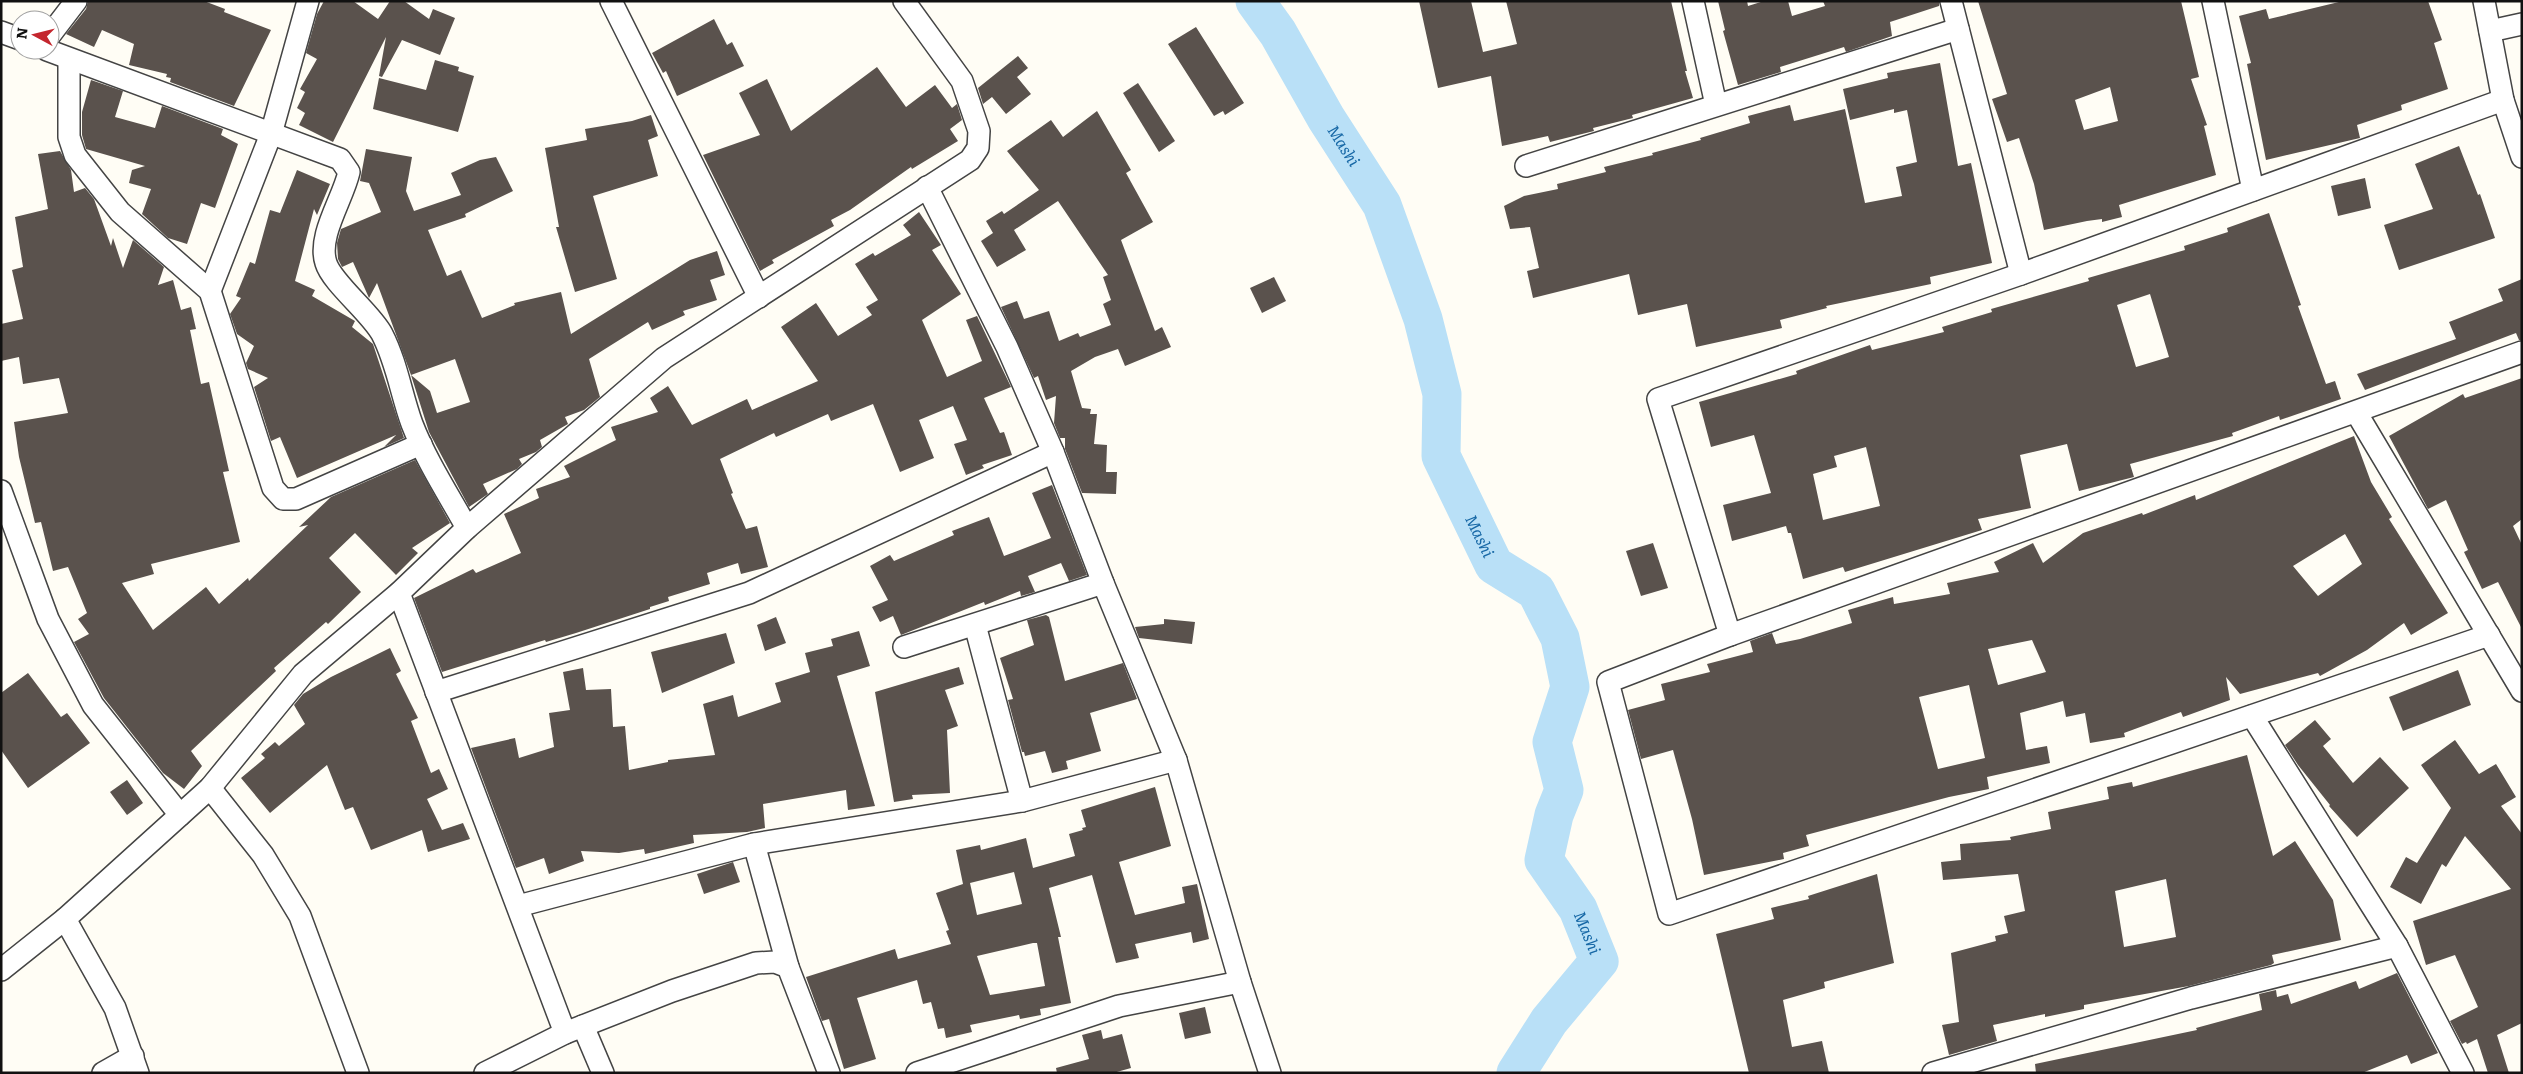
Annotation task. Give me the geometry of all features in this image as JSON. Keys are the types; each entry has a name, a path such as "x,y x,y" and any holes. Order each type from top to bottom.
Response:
{"street":[{"path":"60,22 76,1"},
{"path":"210,291 271,134 308,1"},
{"path":"612,1 759,297"},
{"path":"1,970 65,919 210,788 302,674 399,593 467,528 664,358 970,160 978,148 979,131 962,81 904,1"},
{"path":"1693,1 1716,105"},
{"path":"1951,1 2022,274"},
{"path":"2213,1 2253,190"},
{"path":"2484,1 2503,100 2522,157"},
{"path":"2490,31 2522,24"},
{"path":"1526,166 1958,28"},
{"path":"60,55 340,159 349,172 345,189 324,238 326,263 381,332 395,364 420,444 467,528"},
{"path":"69,59 69,137 75,155 120,212 210,291 272,488 283,499 296,499 420,444"},
{"path":"1730,635 1658,399 2022,274 2503,100"},
{"path":"927,187 1007,347 1053,452 1103,582 1176,760 1240,982 1270,1073"},
{"path":"2489,635 1669,914 1608,682 1730,635 2522,352"},
{"path":"2356,412 2522,691"},
{"path":"436,692 749,593 1053,452"},
{"path":"1,491 48,619 94,705 180,815"},
{"path":"904,647 1103,582"},
{"path":"399,593 518,906 574,1029 603,1073"},
{"path":"974,624 1022,801"},
{"path":"2252,716 2397,946 2463,1073"},
{"path":"518,906 754,844 1022,801 1176,760"},
{"path":"210,788 263,855 300,916 358,1073"},
{"path":"754,844 788,967 829,1073"},
{"path":"65,919 115,1008 135,1065 103,1073"},
{"path":"1933,1073 2191,998 2397,946"},
{"path":"485,1073 574,1029 672,991 756,963 775,962 788,967"},
{"path":"917,1073 1119,1006 1240,982"}],"building":[{"path":"88,1 204,1 225,9 224,12 271,30 234,106 170,82 171,78 166,77 167,74 129,65 134,44 102,30 94,47 66,34 86,9"},
{"path":"324,1 353,1 378,19 390,1 404,1 429,19 433,9 455,18 440,55 402,40 382,77 379,76 386,37 333,142 299,125 305,113 297,108 305,92 300,89 317,59 306,53 317,14"},
{"path":"1419,1 1471,1 1483,52 1517,44 1506,1 1671,1 1687,71 1685,71 1693,98 1632,115 1633,118 1593,128 1594,131 1550,142 1548,136 1502,146 1491,76 1438,88"},
{"path":"1718,1 1747,1 1748,6 1764,1 1788,1 1792,16 1825,6 1823,1 1939,1 1939,6 1890,22 1892,36 1846,52 1844,47 1780,67 1781,72 1738,85 1723,31 1725,30"},
{"path":"1978,1 2181,1 2199,77 2191,79 2207,125 2204,126 2216,175 2119,205 2122,217 2102,222 2102,219 2087,221 2044,230 2034,184 2019,138 2007,142 1992,99 2007,94","holes":["2110,87 2118,121 2084,130 2075,100"]},
{"path":"2343,1 2428,1 2442,40 2434,43 2448,89 2401,105 2402,110 2357,125 2360,138 2266,160 2247,64 2251,63 2239,16 2266,9 2269,19"},
{"path":"714,19 727,45 732,42 744,66 677,96 666,71 663,73 652,53"},
{"path":"1196,27 1244,103 1225,115 1223,111 1214,116 1168,44"},
{"path":"1018,56 1028,68 1017,77 1031,94 1006,114 992,97 983,104 978,88"},
{"path":"435,60 459,67 458,71 474,76 458,132 373,109 379,78 426,90"},
{"path":"1940,63 1958,166 1971,163 1992,263 1930,277 1931,284 1826,306 1827,308 1780,320 1782,328 1696,347 1687,304 1638,315 1629,274 1533,298 1527,271 1539,268 1530,227 1510,229 1504,206 1524,196 1558,189 1557,184 1606,172 1604,167 1653,155 1652,153 1701,140 1700,138 1750,123 1748,116 1790,105 1794,121 1845,109 1865,203 1902,196 1896,167 1917,162 1907,110 1894,113 1894,109 1850,120 1843,89 1888,78 1887,73"},
{"path":"877,67 906,107 935,85 952,108 957,104 962,120 950,129 958,141 912,169 911,167 850,210 831,220 834,226 772,260 774,263 760,271 703,155 760,135 739,93 767,79 791,131"},
{"path":"91,80 123,91 115,117 155,128 162,106 223,129 221,135 238,144 215,208 201,203 187,244 168,238 142,214 151,189 129,183 132,170 145,166 86,149 82,135 82,112"},
{"path":"1138,83 1175,141 1159,152 1123,93"},
{"path":"1097,111 1131,170 1126,173 1153,222 1121,240 1155,331 1162,327 1171,347 1125,366 1118,349 1095,357 1071,371 1082,408 1091,409 1090,414 1097,414 1094,444 1107,445 1106,472 1117,472 1116,494 1082,493 1065,449 1065,438 1060,438 1054,423 1056,396 1046,400 1038,376 1034,378 1001,307 1017,301 1024,319 1049,311 1059,341 1078,333 1080,337 1111,325 1103,304 1111,300 1103,277 1108,275 1058,201 1014,230 1026,250 997,267 981,241 993,233 986,221 1002,211 1004,214 1039,190 1007,151 1051,120 1063,137"},
{"path":"651,115 658,136 648,140 658,176 593,196 617,279 575,292 556,227 559,227 545,148 587,140 585,129 632,121"},
{"path":"2459,146 2478,195 2480,194 2495,238 2399,270 2384,225 2433,209 2415,164"},
{"path":"366,149 412,157 406,191 414,211 461,195 451,173 480,160 496,157 513,191 465,214 466,217 428,230 447,276 461,270 482,318 515,305 514,303 561,292 571,334 690,260 717,251 725,275 710,280 717,300 683,311 685,315 652,330 648,322 589,359 600,397 584,410 565,417 568,424 540,440 542,447 536,452 519,459 522,464 517,469 483,484 488,494 469,507 429,432 411,375 377,283 369,298 353,262 342,267 338,259 337,243 341,229 381,212 369,183 360,181","holes":["455,359 470,402 437,413 430,391 411,375"]},
{"path":"60,151 71,170 74,192 85,188 94,199 111,246 113,238 123,268 133,240 164,267 158,285 173,280 181,310 191,307 196,329 190,330 201,384 209,382 229,471 223,472 240,542 151,564 154,574 122,583 153,630 206,587 219,604 248,578 249,581 308,525 299,527 331,497 415,460 450,523 412,548 418,553 396,575 355,533 329,558 361,592 328,624 326,622 274,668 276,671 191,751 202,766 184,789 163,773 104,698 74,642 89,634 78,619 87,613 68,567 53,571 41,522 35,523 19,457 14,422 68,413 59,378 23,384 19,357 1,361 1,324 23,319 12,270 23,267 15,217 48,209 38,154"},
{"path":"297,170 330,184 317,215 314,209 295,281 315,290 312,296 355,321 352,327 373,344 404,438 384,447 396,435 297,478 280,437 271,441 254,387 268,378 248,369 246,363 254,346 237,334 230,314 241,298 236,296 250,262 255,264 270,210 280,213"},
{"path":"2365,178 2371,208 2338,216 2331,186"},
{"path":"919,212 941,245 932,250 961,294 922,320 947,377 982,361 966,320 977,316 1011,387 984,398 1000,433 1004,432 1012,455 982,465 984,468 966,475 954,444 967,440 953,406 919,420 934,458 900,472 873,404 831,421 828,414 776,437 774,433 720,459 733,493 731,494 746,529 757,526 768,567 741,574 738,563 707,573 710,584 668,597 669,601 650,607 650,609 576,633 546,642 545,640 442,672 414,598 473,569 476,573 521,553 504,514 539,498 536,489 570,477 564,466 616,440 611,427 658,412 650,398 668,386 692,425 747,399 752,410 818,381 781,327 816,303 838,336 872,315 866,307 878,300 855,264 873,253 875,256 911,235 903,225"},
{"path":"2269,213 2301,305 2298,306 2326,384 2335,381 2341,399 2280,420 2279,416 2232,433 2233,436 2130,464 2134,477 2079,491 2067,444 2020,455 2031,508 1978,519 1982,530 1845,572 1843,567 1803,579 1791,533 1788,533 1786,526 1732,541 1723,505 1771,493 1754,435 1711,447 1699,402 1797,374 1796,371 1870,345 1872,350 1944,332 1942,327 1992,312 1991,309 2089,281 2088,278 2185,250 2184,246 2228,232 2227,228","holes":["2150,294 2169,357 2136,367 2117,305","1866,447 1880,506 1823,520 1813,474 1837,467 1834,456"]},
{"path":"1274,277 1286,301 1262,313 1250,288"},
{"path":"2522,279 2522,340 2519,340 2516,333 2365,390 2357,374 2456,339 2449,322 2503,301 2498,289"},
{"path":"2522,378 2522,519 2513,526 2522,545 2522,629 2498,582 2482,589 2464,552 2468,550 2446,500 2428,509 2389,436 2463,394 2465,398"},
{"path":"2354,436 2371,482 2392,517 2389,519 2448,613 2411,635 2404,623 2367,650 2320,676 2318,673 2240,694 2226,677 2230,700 2183,717 2181,712 2124,733 2125,737 2090,743 2085,713 2066,717 2063,701 2020,713 2026,750 2047,746 2050,763 1987,777 1989,789 1949,797 1806,835 1809,846 1783,853 1784,859 1704,875 1692,819 1673,750 1641,759 1628,710 1665,700 1661,684 1710,672 1707,664 1753,652 1750,641 1772,633 1776,644 1800,639 1852,623 1848,610 1893,597 1894,604 1950,594 1947,583 1999,572 1994,562 2033,543 2043,563 2083,533 2142,513 2143,515 2195,495 2196,500","holes":["2345,534 2362,564 2318,596 2293,566","2032,640 2046,672 1998,685 1988,649","1969,685 1985,758 1938,769 1919,697"]},
{"path":"1052,485 1087,575 1069,581 1061,563 1028,576 1035,592 1021,596 1020,591 985,605 984,602 901,635 893,616 880,622 872,607 888,600 870,566 890,555 894,561 954,535 952,531 989,517 1004,556 1051,538 1032,493"},
{"path":"1653,543 1668,588 1641,596 1626,551"},
{"path":"1046,615 1049,617 1065,681 1123,663 1137,699 1090,713 1101,751 1066,761 1068,769 1052,773 1045,751 1025,756 1024,752 1022,752 1008,700 1013,699 1000,658 1034,645 1027,620"},
{"path":"776,617 786,643 765,651 757,625"},
{"path":"1164,619 1195,622 1192,644 1139,638 1135,627 1164,624"},
{"path":"859,631 870,666 837,676 875,806 848,810 846,790 763,804 765,828 747,832 693,835 694,843 645,854 644,849 619,853 581,851 584,861 549,874 544,858 516,868 471,748 515,738 519,758 554,747 549,713 570,710 563,672 583,668 586,690 611,689 613,727 625,726 629,770 668,762 668,760 715,755 703,704 733,695 738,717 781,702 775,683 810,672 805,653 833,646 831,639"},
{"path":"726,633 735,663 662,693 651,652"},
{"path":"390,648 401,671 396,674 418,718 411,721 431,773 439,769 448,789 427,799 442,830 463,823 470,839 428,852 422,830 371,850 353,807 345,810 327,765 270,813 241,778 265,758 261,754 275,742 279,746 305,724 294,705 303,694 331,677"},
{"path":"959,667 964,684 945,690 958,726 947,730 950,793 912,795 913,799 894,802 875,692"},
{"path":"2458,670 2471,705 2403,731 2389,697"},
{"path":"28,673 61,717 67,713 90,743 28,788 1,750 1,693"},
{"path":"2315,720 2331,739 2323,746 2353,783 2380,757 2409,788 2357,837 2329,806 2285,745"},
{"path":"2455,740 2479,774 2496,764 2516,797 2501,806 2522,834 2522,1023 2497,1035 2509,1073 2488,1073 2477,1039 2467,1044 2466,1042 2462,1044 2450,1021 2478,1007 2455,955 2426,965 2413,921 2511,889 2465,836 2446,867 2442,864 2421,904 2390,887 2406,857 2417,863 2451,808 2421,765"},
{"path":"2247,755 2273,856 2295,841 2333,900 2341,940 2272,955 2274,963 2271,965 2189,986 2084,1005 2084,1009 2045,1017 2045,1014 1993,1025 1997,1041 1949,1055 1942,1025 1959,1022 1951,953 1996,941 1995,936 2008,933 2004,916 2025,911 2018,874 1943,880 1941,862 1961,860 1960,844 2011,840 2010,837 2051,829 2048,812 2109,799 2107,787 2132,782 2133,787","holes":["2166,879 2176,937 2124,947 2115,891"]},
{"path":"127,780 143,803 127,815 110,792"},
{"path":"1155,787 1171,846 1119,862 1135,915 1185,903 1182,887 1197,884 1209,939 1193,943 1191,932 1135,944 1139,958 1116,963 1092,875 1049,888 1061,937 1058,937 1071,1003 1040,1009 1041,1015 1020,1019 1019,1015 970,1025 972,1032 946,1038 944,1028 938,1029 931,1002 923,1004 917,980 857,998 876,1059 844,1069 829,1019 822,1021 806,977 895,949 898,959 951,944 946,931 949,930 936,893 963,884 956,850 980,845 981,850 1026,838 1033,868 1075,856 1069,834 1083,830 1082,828 1086,827 1081,810","holes":["1014,872 1022,904 977,915 970,883","1037,943 1045,986 990,995 977,956"]},
{"path":"733,862 740,882 704,894 697,874"},
{"path":"1877,874 1894,963 1824,982 1825,988 1783,1000 1792,1047 1822,1041 1829,1073 1749,1073 1716,934 1774,919 1771,908 1809,899 1808,896"},
{"path":"2397,973 2438,1053 2411,1064 2407,1055 2362,1073 2036,1073 2035,1064 2197,1030 2196,1028 2262,1010 2259,994 2276,990 2277,997 2288,994 2291,1004 2356,981 2359,989"},
{"path":"1205,1007 1211,1033 1185,1039 1179,1013"},
{"path":"1101,1030 1103,1039 1122,1034 1131,1068 1113,1073 1057,1073 1056,1068 1089,1059 1082,1035"}],"waterway":[{"name":"Mashi","path":"1255,1 1278,33 1326,118 1382,205 1423,319 1442,394 1441,456 1494,565 1536,591 1560,638 1570,687 1552,742 1564,790 1554,815 1544,860 1578,909 1599,961 1549,1021 1516,1073"}]}
